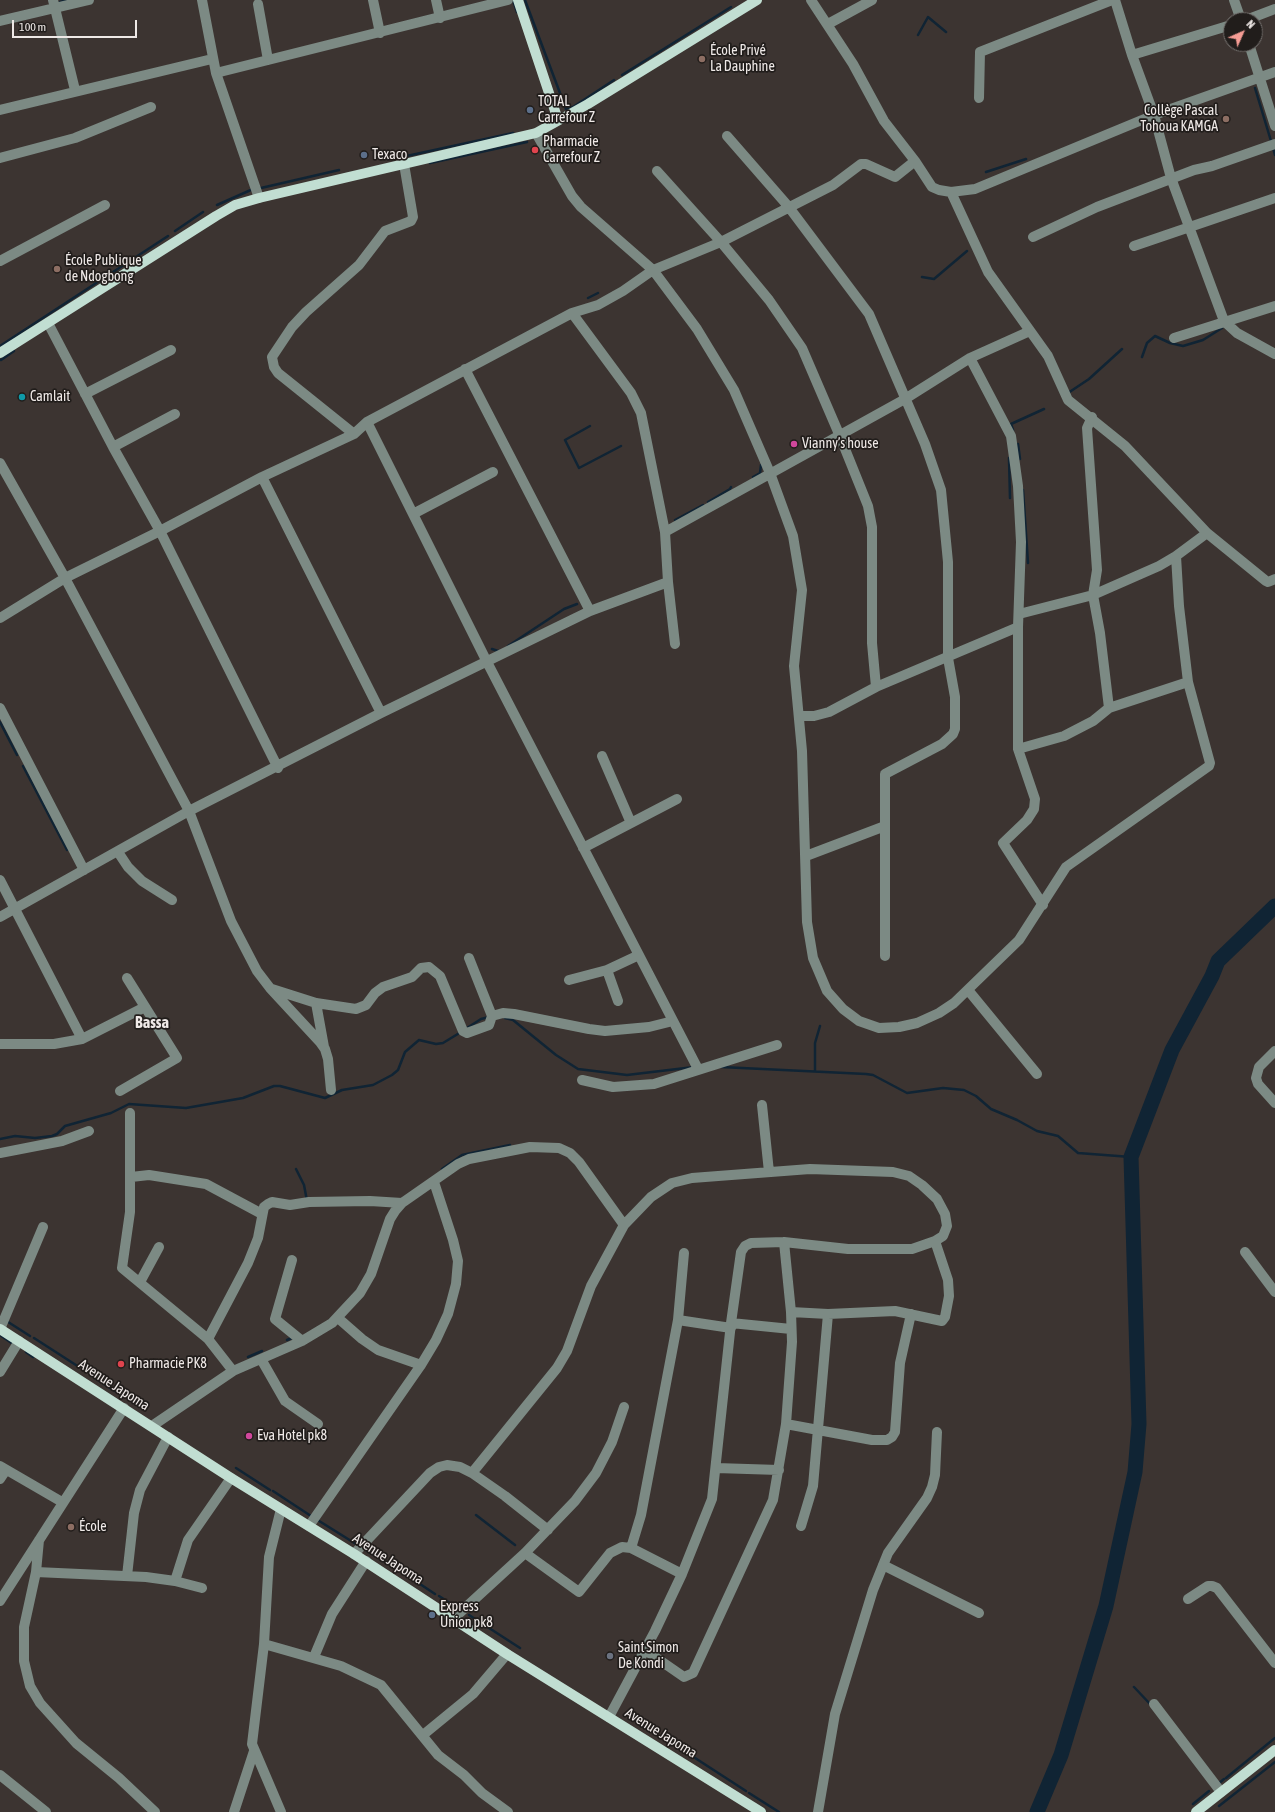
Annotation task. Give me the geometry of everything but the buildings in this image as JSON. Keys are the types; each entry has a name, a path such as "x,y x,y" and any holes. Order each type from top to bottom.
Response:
{"main road":[{"path":"518,0 558,120"},
{"path":"0,353 216,216 244,202 536,134 588,104 756,0"},
{"name":"Avenue Japoma","path":"0,1329 231,1478 366,1561 507,1654 609,1717 748,1808 761,1812"},
{"path":"1196,1812 1275,1750"}],"street":[{"path":"0,21 54,4 89,0"},
{"path":"202,0 216,73 259,198"},
{"path":"373,0 380,33"},
{"path":"436,0 440,18"},
{"path":"216,73 508,0"},
{"path":"811,0 854,64 884,122 915,161 934,189 951,192 975,189 1154,116 1275,72"},
{"path":"828,24 857,4 872,0"},
{"path":"979,98 980,52 1112,0"},
{"path":"1115,0 1132,55 1154,116 1171,178 1224,321 1237,333 1275,354"},
{"path":"1234,0 1239,12"},
{"path":"54,4 75,90"},
{"path":"258,4 268,60"},
{"path":"1263,14 1275,9"},
{"path":"1132,55 1223,27"},
{"path":"1252,52 1275,126"},
{"path":"0,110 75,90 212,58"},
{"path":"0,158 75,138 151,107"},
{"path":"536,134 572,196 581,207 653,270 697,329 734,390 770,473 793,536 802,590 794,666 802,757 807,922 812,958 827,991 843,1009 859,1021 879,1028 899,1027 917,1023 939,1013 968,990 1019,940 1066,867 1209,766 1210,763 1188,682 1179,606 1176,556"},
{"path":"727,136 788,206 872,319 925,444 939,483 943,500 948,562 948,658 955,698 955,729 953,734 942,744 885,774 885,956"},
{"path":"1033,237 1097,207 1171,178 1275,144"},
{"path":"0,618 65,578 160,531 262,477 354,434 367,422 572,313 598,305 623,291 653,270 722,242 788,206 833,185 861,164 866,164 895,177 915,161"},
{"path":"354,434 278,373 274,367 272,357 279,344 297,322 320,298 359,266 386,231 411,221 413,217 404,164"},
{"path":"657,171 722,242 769,300 800,345 839,434 866,500 872,527 872,643 876,687"},
{"path":"951,192 988,272 1048,356 1068,400 1092,417 1135,455 1207,533 1266,581 1268,582 1275,579"},
{"path":"1134,246 1275,198"},
{"path":"0,261 105,205"},
{"path":"1174,338 1275,306"},
{"path":"572,313 636,400 641,413 665,532 668,582 675,644"},
{"path":"48,323 112,447 160,531 278,768"},
{"path":"665,532 839,434 905,399 970,358 1030,331"},
{"path":"85,394 170,350"},
{"path":"970,358 1007,426 1013,445 1021,542 1018,627 1018,749 1035,800 1034,809 1021,828 1003,843 1043,904"},
{"path":"465,370 590,611"},
{"path":"112,447 175,414"},
{"path":"1092,417 1087,428 1097,570 1093,595 1100,633 1109,708"},
{"path":"367,422 487,662 698,1069"},
{"path":"0,463 65,578 189,811 231,921 257,971 270,988 320,1042 328,1059"},
{"path":"413,514 493,472"},
{"path":"262,477 382,713"},
{"path":"1019,614 1093,595 1159,566 1176,556 1207,533"},
{"path":"0,917 189,811 278,768 382,713 590,611 668,582"},
{"path":"799,716 814,716 825,713 876,687 948,658 1018,627"},
{"path":"1018,749 1064,736 1093,721 1109,708 1188,682"},
{"path":"0,708 84,870"},
{"path":"602,756 631,823"},
{"path":"583,848 677,799"},
{"path":"806,856 885,826"},
{"path":"118,852 128,867 142,881 172,900"},
{"path":"0,880 82,1039"},
{"path":"570,980 607,970 639,955"},
{"path":"270,988 316,1003 356,1009 362,1008 383,987 412,977 421,968 429,966 440,976 465,1033 489,1025 492,1016 469,958"},
{"path":"607,970 618,1001"},
{"path":"120,1091 177,1058 127,978"},
{"path":"968,990 1037,1074"},
{"path":"316,1003 323,1045 328,1059 331,1090"},
{"path":"0,1044 54,1044 82,1039 145,1007"},
{"path":"492,1016 503,1013 514,1014 605,1031 649,1027 673,1021"},
{"path":"582,1080 613,1087 654,1084 672,1080 698,1069 777,1045"},
{"path":"1275,1052 1259,1067 1256,1078 1258,1084 1275,1103"},
{"path":"762,1105 769,1172"},
{"path":"130,1113 131,1177 128,1234 122,1266 124,1270 208,1339 233,1371"},
{"path":"0,1153 62,1141 89,1130"},
{"path":"152,1426 233,1371 302,1342 338,1318 360,1293 371,1274 390,1219 402,1203 458,1164 481,1156 530,1147 559,1148 570,1153 579,1162 624,1225"},
{"path":"472,1472 557,1368 566,1351 591,1286 624,1225 652,1197 672,1183 692,1178 810,1169 893,1172 909,1176 922,1185 936,1199 945,1214 947,1226 943,1236 935,1241 912,1249 848,1249 784,1242 751,1243 745,1246 741,1252 731,1326 712,1499 682,1574 645,1650 609,1717"},
{"path":"131,1177 149,1175 206,1184 262,1214"},
{"path":"309,1526 421,1365 436,1340 448,1314 456,1284 458,1261 453,1240 434,1182"},
{"path":"208,1339 248,1263 258,1238 264,1207 272,1202 290,1205 309,1202 402,1203"},
{"path":"0,1329 43,1227"},
{"path":"791,1312 828,1314 886,1311 911,1314 939,1321 945,1317 949,1296 948,1280 935,1241"},
{"path":"645,1650 684,1677 692,1673 728,1593 770,1508 775,1493 786,1424 792,1329 784,1242"},
{"path":"140,1282 159,1248"},
{"path":"1244,1252 1275,1292"},
{"path":"631,1548 641,1515 678,1320 684,1253"},
{"path":"292,1260 274,1316 275,1319 302,1342"},
{"path":"801,1526 813,1486 828,1314"},
{"path":"786,1424 872,1440 887,1440 892,1437 895,1432 900,1363 911,1314"},
{"path":"338,1318 362,1339 378,1350 421,1365"},
{"path":"678,1320 731,1326 792,1329"},
{"path":"0,1372 19,1341"},
{"path":"261,1359 285,1401 318,1424"},
{"path":"453,1619 548,1530 575,1501 596,1473 612,1442 624,1407"},
{"path":"0,1600 124,1408"},
{"path":"818,1812 835,1714 873,1590 883,1564 894,1543 927,1498 932,1487 935,1475 937,1432"},
{"path":"126,1576 131,1528 140,1490 168,1437"},
{"path":"354,1554 430,1473 438,1467 447,1465 460,1467 472,1472 548,1530"},
{"path":"0,1479 3,1468 62,1502"},
{"path":"716,1468 779,1470"},
{"path":"175,1581 188,1540 231,1478"},
{"path":"281,1509 269,1557 260,1693 252,1735 254,1751 281,1812"},
{"path":"39,1540 36,1572 24,1627 24,1661 30,1686 40,1703 76,1743 118,1778 155,1812"},
{"path":"524,1553 579,1592 610,1553 622,1547 631,1548 682,1574"},
{"path":"314,1657 332,1614 366,1561"},
{"path":"883,1564 979,1613"},
{"path":"36,1572 126,1576 175,1581 202,1588"},
{"path":"1188,1600 1208,1586 1217,1588 1275,1664"},
{"path":"264,1644 314,1657 340,1666 381,1684 438,1755 464,1775 482,1793 508,1812"},
{"path":"423,1735 473,1694 507,1654"},
{"path":"1154,1704 1221,1792"},
{"path":"234,1812 254,1751"},
{"path":"0,1775 46,1812"}],"waterway":[{"path":"60,2 67,0"},
{"path":"513,0 517,12"},
{"path":"525,0 566,109 573,107 614,80"},
{"path":"622,75 731,7"},
{"path":"918,35 928,17 946,32"},
{"path":"1255,88 1271,141"},
{"path":"402,157 513,133"},
{"path":"430,163 527,142"},
{"path":"1273,148 1275,155"},
{"path":"986,172 1026,159"},
{"path":"261,188 339,170"},
{"path":"217,205 253,189"},
{"path":"175,231 203,212"},
{"path":"0,346 168,236"},
{"path":"922,277 934,279 967,251"},
{"path":"588,298 598,293"},
{"path":"1142,357 1147,343 1155,336 1170,343 1183,346 1203,340 1222,328"},
{"path":"1068,393 1089,379 1122,349"},
{"path":"1,360 14,351"},
{"path":"1013,430 1011,424 1044,409"},
{"path":"590,426 565,440 579,468 621,446"},
{"path":"1018,444 1020,459"},
{"path":"1009,458 1010,498"},
{"path":"753,477 760,473 761,465"},
{"path":"708,502 731,487"},
{"path":"1023,490 1028,563"},
{"path":"675,520 703,505"},
{"path":"508,646 564,609 577,604"},
{"path":"492,649 498,651"},
{"path":"0,722 17,755"},
{"path":"23,766 67,850"},
{"path":"1037,1812 1061,1755 1106,1606 1135,1472 1139,1424 1131,1157 1172,1050 1212,976 1218,961 1275,906"},
{"path":"467,1028 481,1019 489,1017"},
{"path":"505,1018 513,1020 556,1055 578,1069 627,1075 694,1067"},
{"path":"815,1071 815,1043 820,1026"},
{"path":"0,1139 15,1136 35,1138 52,1136 57,1134 65,1126 111,1113 129,1104 186,1108 243,1098 274,1086 280,1086 325,1098 342,1090 373,1085 392,1075 398,1070 405,1052 419,1040 436,1044 443,1043 461,1032"},
{"path":"721,1067 866,1074 873,1075 907,1093 943,1088 964,1090 976,1096 991,1109 1017,1120 1037,1131 1058,1136 1078,1153 1131,1157"},
{"path":"442,1169 462,1155 510,1145"},
{"path":"296,1169 304,1185 307,1201"},
{"path":"5,1320 30,1336"},
{"path":"0,1335 13,1344"},
{"path":"287,1340 294,1337"},
{"path":"34,1338 79,1367"},
{"path":"248,1357 262,1351"},
{"path":"26,1352 33,1357"},
{"path":"95,1378 101,1382"},
{"path":"104,1384 118,1393"},
{"path":"236,1468 270,1490"},
{"path":"273,1491 311,1516"},
{"path":"476,1515 515,1545"},
{"path":"316,1519 356,1544"},
{"path":"367,1551 387,1563 403,1567"},
{"path":"405,1568 414,1580 435,1594"},
{"path":"439,1596 453,1605"},
{"path":"469,1615 520,1648"},
{"path":"1134,1687 1151,1705"},
{"path":"1226,1778 1275,1738"},
{"path":"692,1756 746,1791"},
{"path":"1219,1806 1275,1762"},
{"path":"1218,1784 1224,1779"},
{"path":"1193,1804 1209,1791"},
{"path":"749,1793 779,1812"}],"place":[{"name":"École Privé La Dauphine","path":"702,59"},
{"name":"TOTAL Carrefour Z","path":"530,110"},
{"name":"Collège Pascal Tohoua KAMGA","path":"1226,119"},
{"name":"Pharmacie Carrefour Z","path":"535,150"},
{"name":"Texaco","path":"364,155"},
{"name":"École Publique de Ndogbong","path":"57,269"},
{"name":"Camlait","path":"22,397"},
{"name":"Vianny’s house","path":"794,444"},
{"name":"Pharmacie PK8","path":"121,1364"},
{"name":"Eva Hotel pk8","path":"249,1436"},
{"name":"École","path":"71,1527"},
{"name":"Express Union pk8","path":"432,1615"},
{"name":"Saint Simon De Kondi","path":"610,1656"}],"district":[{"name":"Bassa","path":"152,1023"}]}
